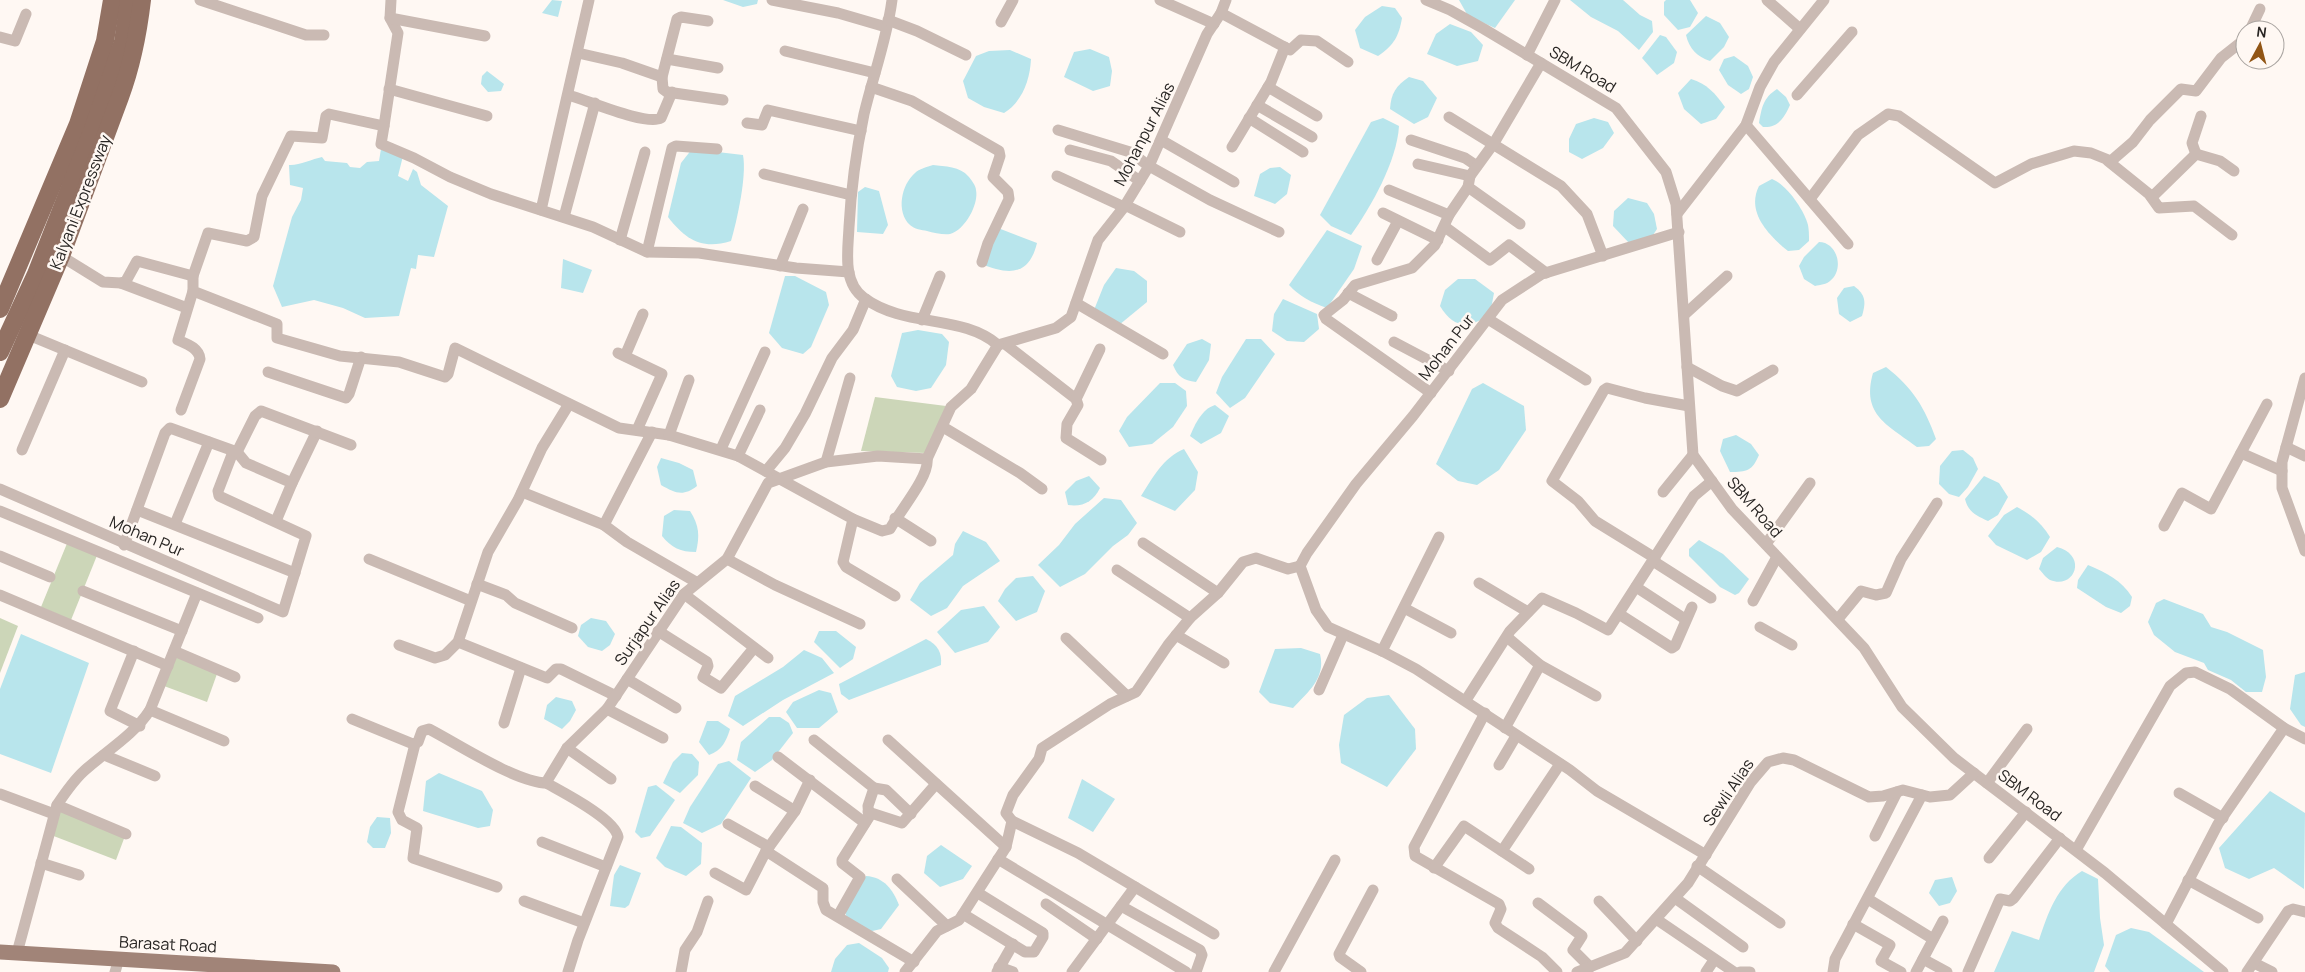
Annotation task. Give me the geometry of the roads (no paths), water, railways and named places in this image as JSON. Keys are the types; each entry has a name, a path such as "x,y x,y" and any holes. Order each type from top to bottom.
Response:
{"highway":[{"path":"0,286 71,114 95,40 103,0"},
{"path":"0,309 78,124 105,41 112,0"},
{"path":"0,352 36,274 93,129 123,42 129,0"},
{"name":"Kalyani Expressway","path":"0,399 26,334 61,256 129,72 139,29 142,0"}],"main road":[{"name":"Barasat Road","path":"0,952 117,966 333,972"}],"street":[{"path":"200,0 306,35 324,35"},
{"path":"391,0 390,18 398,33 381,144 414,158 450,177 593,227 647,252 699,252 780,266 849,272"},
{"path":"541,210 589,0"},
{"path":"772,0 917,31 966,55"},
{"path":"892,0 861,131 851,195 847,261 851,281 866,299 884,309 922,320 969,327 1002,345 1076,400 1078,405 1067,424 1066,438 1101,460"},
{"path":"1001,22 1013,0"},
{"path":"1160,0 1214,24"},
{"name":"Mohanpur Alias","path":"1002,345 1056,328 1071,317 1098,240 1125,206 1149,166 1207,34 1221,13 1226,0"},
{"name":"SBM Road","path":"1426,0 1450,10 1484,29 1616,108 1666,172 1677,214 1693,455 1732,509 1864,648 1902,707 1954,758 2076,850 2223,972"},
{"path":"1527,55 1554,0"},
{"path":"1767,0 1800,29"},
{"path":"1677,214 1746,125 1760,87 1774,62 1824,0"},
{"path":"2255,20 2260,9"},
{"path":"1221,13 1290,50 1301,40 1317,41 1348,62"},
{"path":"0,38 15,42 26,14"},
{"path":"708,21 678,17 662,77 663,90 724,100"},
{"path":"390,18 485,36"},
{"path":"1797,95 1852,32"},
{"path":"1232,147 1268,87 1285,47"},
{"path":"2108,161 2114,160 2133,142 2150,120 2181,89 2196,91 2221,58 2235,47"},
{"path":"785,52 874,73"},
{"path":"578,53 622,63 662,77"},
{"path":"667,59 718,68"},
{"path":"1431,393 1326,319 1326,312 1343,300 1355,285 1412,268 1438,240 1449,216 1472,176 1494,143 1540,63"},
{"path":"871,87 912,101 999,150 1000,156 993,177 1008,192 1010,199 988,243 982,262"},
{"path":"1268,87 1317,116"},
{"path":"389,89 487,116"},
{"path":"568,94 638,118 657,120 664,114 672,92"},
{"path":"564,217 595,103"},
{"path":"1257,105 1312,138"},
{"path":"747,123 762,125 768,110 861,131"},
{"path":"181,410 200,359 199,354 194,349 178,340 192,291 193,276 208,233 247,241 254,238 262,196 291,136 322,138 326,116 329,114 384,126"},
{"path":"1810,199 1858,135 1888,114 1899,116 1995,183 2031,164 2074,152 2091,153 2108,161 2152,197 2158,207 2162,209 2191,205 2232,235"},
{"path":"2196,154 2192,143 2201,116"},
{"path":"1449,117 1561,186 1574,198 1586,214 1603,256"},
{"path":"1249,118 1302,152"},
{"path":"1746,125 1848,244"},
{"path":"1058,130 1130,152 1149,166 1210,200 1279,232"},
{"path":"1161,140 1234,182"},
{"path":"1411,140 1465,158 1472,176 1520,224"},
{"path":"647,252 672,148 676,146 717,149"},
{"path":"1070,150 1111,161 1140,181"},
{"path":"620,240 645,152"},
{"path":"2152,197 2196,154"},
{"path":"2196,154 2220,161 2234,172"},
{"path":"1418,164 1472,176"},
{"path":"764,174 851,195"},
{"path":"1057,176 1180,232"},
{"path":"1390,190 1449,216"},
{"path":"780,266 803,209"},
{"path":"1383,213 1438,240"},
{"path":"1377,260 1398,221"},
{"path":"1445,227 1490,260 1510,245 1546,273"},
{"name":"Mohan Pur","path":"1300,566 1306,553 1356,484 1431,393 1502,300 1546,273 1678,232"},
{"path":"61,256 103,282 121,283 187,308"},
{"path":"121,283 128,278 137,261 193,276"},
{"path":"922,320 940,276"},
{"path":"1684,314 1728,276"},
{"path":"192,291 277,324 277,338 319,352 400,362 445,377 448,374 455,348 619,428 669,435 721,449 738,456 853,519 887,531 922,479 928,464 927,459 951,407 971,389 1002,345"},
{"path":"1348,293 1392,316"},
{"path":"766,471 785,448 805,414 832,358 853,330 866,299"},
{"path":"1076,303 1163,354"},
{"path":"637,430 662,374 622,354 643,314"},
{"path":"1488,319 1586,380"},
{"path":"26,334 142,382"},
{"path":"1394,342 1449,370"},
{"path":"1076,400 1100,349"},
{"path":"22,450 65,350"},
{"path":"721,449 765,352"},
{"path":"268,372 346,398 361,357"},
{"path":"1687,367 1722,386 1739,392 1774,370"},
{"path":"826,462 850,378"},
{"path":"2305,378 2286,446 2282,470 2282,488 2305,551"},
{"path":"669,435 689,380"},
{"path":"1689,406 1645,398 1607,388 1604,390 1552,482 1578,501 1595,521 1711,598"},
{"path":"399,645 436,658 445,655 458,642 488,552 522,492 542,448 569,404"},
{"path":"2164,526 2182,493 2211,509 2267,404"},
{"path":"738,456 760,410"},
{"path":"137,510 295,573 306,536 219,496 218,491 235,452 255,416 261,411 351,445"},
{"path":"943,427 1020,473 1042,489"},
{"path":"124,545 168,430 175,428 235,452 246,463 292,483"},
{"path":"276,521 316,431"},
{"path":"604,525 652,432"},
{"path":"175,524 208,442"},
{"path":"2286,446 2305,456"},
{"path":"2241,453 2282,470"},
{"path":"1663,492 1693,455"},
{"name":"Surjapur Alias","path":"547,783 567,748 607,709 684,594 696,582 727,559 768,483 826,462 878,456 927,459"},
{"path":"1466,700 1507,637 1539,600 1544,598 1608,630 1694,496 1712,481"},
{"path":"1766,544 1810,483"},
{"name":"Mohan Pur","path":"0,489 124,545 283,612 295,573"},
{"path":"522,492 604,525 626,542 696,582"},
{"path":"1838,619 1861,591 1876,595 1886,593 1901,559 1937,503"},
{"path":"0,511 258,618"},
{"path":"895,518 931,541"},
{"path":"853,519 843,562 846,567 895,596"},
{"path":"2297,532 2305,523"},
{"path":"1382,651 1439,537"},
{"path":"1143,543 1218,593"},
{"path":"0,556 50,577"},
{"path":"1753,601 1777,557"},
{"path":"1214,934 1078,853 1012,821 1006,813 1013,795 1039,760 1042,748 1110,704 1136,692 1190,618 1218,593 1240,565 1250,558 1288,569 1300,566 1316,610 1328,627 1382,651 1466,700 1516,736 1560,764 1597,792 1706,855"},
{"path":"369,559 471,601"},
{"path":"727,559 775,585 860,624"},
{"path":"1117,570 1190,618"},
{"path":"1479,583 1528,612"},
{"path":"476,584 506,594 515,603 572,628"},
{"path":"1636,587 1685,619"},
{"path":"83,592 182,631"},
{"path":"17,953 56,810 69,787 84,771 140,726 150,710 197,594"},
{"path":"684,594 768,658"},
{"path":"0,595 168,666"},
{"path":"1619,614 1672,648 1682,632 1685,619 1692,607"},
{"path":"1404,608 1451,633"},
{"path":"1760,627 1792,645"},
{"path":"658,631 707,662 708,666 703,677 718,688 721,688 754,648"},
{"path":"1176,635 1224,663"},
{"path":"1319,690 1343,635"},
{"path":"1507,637 1540,664 1596,696"},
{"path":"1066,638 1127,696"},
{"path":"458,642 550,678 558,668 616,696"},
{"path":"134,651 110,712 140,726"},
{"path":"174,651 235,677"},
{"path":"1505,728 1540,664"},
{"path":"504,723 521,668"},
{"path":"2076,850 2170,686 2186,673 2195,672 2230,689 2284,728 2305,739"},
{"path":"627,678 676,708"},
{"path":"607,709 663,738"},
{"path":"150,710 224,742"},
{"path":"1485,713 1414,847 1415,856 1498,904 1501,909 1496,920 1498,928 1542,958 1557,972"},
{"path":"352,719 415,744"},
{"path":"2166,924 2222,818 2284,728"},
{"path":"497,888 413,858 417,828 402,820 398,812 415,744 422,730 429,729 489,761 538,783 547,783 580,802 615,829 617,841 584,923 568,972"},
{"path":"1986,783 2027,729"},
{"path":"1499,765 1516,736"},
{"path":"814,740 874,788 884,789 911,814"},
{"path":"888,740 1006,847"},
{"path":"567,748 611,779"},
{"path":"104,755 155,776"},
{"path":"778,757 867,818 900,824 904,822 936,784"},
{"name":"Sewli Alias","path":"1577,972 1625,953 1637,941 1688,883 1750,783 1768,762 1782,758 1794,760 1869,797 1903,790 1930,797 1950,795 1974,773"},
{"path":"1502,850 1560,764"},
{"path":"715,873 746,890 767,849 795,810 810,780"},
{"path":"755,786 795,810"},
{"path":"838,916 860,877 842,863 842,860 867,818 868,806 874,788"},
{"path":"1874,836 1897,792"},
{"path":"2179,793 2222,818"},
{"path":"0,794 56,810 126,834"},
{"path":"1833,972 1835,959 1922,795"},
{"path":"1989,858 2026,812"},
{"path":"905,972 937,931 959,920 1006,847 1012,821"},
{"path":"728,824 822,888 823,906 914,962"},
{"path":"1434,868 1462,826 1529,869"},
{"path":"1968,972 2000,899 2010,900 2014,898 2060,838"},
{"path":"542,842 606,867"},
{"path":"998,859 1186,972"},
{"path":"1276,971 1334,860"},
{"path":"41,863 79,876"},
{"path":"1697,866 1780,923"},
{"path":"897,879 947,926"},
{"path":"2188,880 2258,918"},
{"path":"1072,972 1135,887"},
{"path":"1361,972 1340,957 1339,954 1373,890"},
{"path":"963,914 1032,954 1043,935 978,893"},
{"path":"1675,898 1743,947"},
{"path":"1868,898 1933,939"},
{"path":"524,901 584,923"},
{"path":"680,972 685,950 697,932 708,901"},
{"path":"1599,901 1637,941"},
{"path":"1538,903 1582,936 1573,950 1590,967"},
{"path":"1046,904 1097,939"},
{"path":"1121,906 1200,950 1202,955 1196,972"},
{"path":"2272,972 2250,967 2288,911 2293,909 2305,912"},
{"path":"1656,919 1714,960 1741,972"},
{"path":"1916,972 1943,921"},
{"path":"1853,924 1890,945 1881,961 1901,972"},
{"path":"1013,944 998,969 1013,972"},
{"path":"1923,959 1947,972"},
{"path":"1706,972 1714,960"}],"water":[{"path":"552,0 562,1 558,17 542,13"},
{"path":"723,0 758,0 757,4 743,7"},
{"path":"1459,0 1515,0 1495,28 1468,16"},
{"path":"1570,0 1623,0 1640,15 1652,21 1653,32 1639,50 1618,31 1591,17"},
{"path":"1666,0 1690,0 1698,13 1690,27 1678,30 1664,15 1664,2"},
{"path":"1382,6 1395,8 1402,18 1395,40 1378,56 1360,48 1355,30 1365,17"},
{"path":"1706,16 1720,23 1729,37 1724,47 1710,61 1694,51 1686,35"},
{"path":"1450,24 1471,32 1483,45 1478,61 1457,66 1427,54 1436,34"},
{"path":"1660,35 1666,37 1677,52 1674,63 1657,75 1642,58"},
{"path":"1090,49 1109,57 1112,71 1110,86 1093,91 1064,77 1074,52"},
{"path":"1010,50 1031,59 1027,82 1016,103 1004,113 984,107 968,98 963,81 976,56 989,51"},
{"path":"1734,56 1748,66 1753,77 1749,89 1741,94 1728,85 1719,70 1724,59"},
{"path":"487,71 504,84 501,91 488,92 481,84 482,76"},
{"path":"1409,77 1423,81 1437,98 1428,117 1414,124 1390,109 1395,90"},
{"path":"1691,79 1710,90 1725,107 1716,119 1701,124 1684,109 1678,93"},
{"path":"1777,89 1786,97 1790,105 1777,124 1763,127 1759,123 1762,108 1766,99"},
{"path":"1383,118 1399,126 1397,140 1382,183 1351,235 1331,226 1320,215 1371,122"},
{"path":"1594,118 1608,122 1614,133 1603,148 1582,159 1569,152 1569,139 1576,124"},
{"path":"381,149 403,156 398,176 408,181 413,169 417,172 421,185 448,206 434,257 418,255 416,269 411,268 399,316 365,318 343,308 314,300 282,307 273,286 292,217 301,200 303,188 290,185 289,165 322,157 325,161 347,163 350,167 360,168 367,162 379,161"},
{"path":"692,149 743,155 743,186 731,241 711,244 695,241 681,232 668,217 681,163"},
{"path":"933,165 952,168 965,173 976,188 975,202 970,216 956,232 950,234 918,229 910,225 903,213 902,199 906,184 919,170"},
{"path":"1280,167 1291,175 1287,194 1275,204 1254,196 1260,174 1270,168"},
{"path":"1772,179 1789,192 1799,205 1806,219 1809,241 1799,250 1788,251 1780,245 1761,222 1757,214 1755,205 1759,186"},
{"path":"865,187 879,191 888,225 883,234 857,232 858,192"},
{"path":"1628,198 1647,203 1654,214 1657,229 1649,241 1630,244 1613,226 1614,211"},
{"path":"998,228 1037,243 1029,262 1023,267 1009,271 981,264"},
{"path":"1327,230 1362,246 1354,269 1327,308 1306,299 1289,285"},
{"path":"1819,242 1830,246 1837,257 1838,263 1835,276 1830,281 1815,286 1804,279 1799,266 1804,257"},
{"path":"563,259 592,270 583,293 561,288"},
{"path":"1116,268 1134,271 1147,281 1147,302 1119,325 1094,310 1104,285"},
{"path":"785,276 795,276 826,292 829,305 811,347 803,354 782,348 769,333"},
{"path":"1458,279 1475,279 1494,293 1490,314 1475,322 1462,324 1456,323 1445,314 1440,306 1445,290"},
{"path":"1854,286 1863,296 1864,307 1862,316 1850,322 1839,314 1837,298 1844,288"},
{"path":"1283,299 1317,314 1319,329 1304,342 1287,341 1272,331 1274,314"},
{"path":"918,330 942,334 949,342 946,365 931,388 916,391 897,387 891,376 902,333"},
{"path":"1202,339 1211,344 1209,360 1196,382 1184,379 1173,365 1187,344"},
{"path":"1246,339 1261,339 1275,354 1245,398 1230,408 1216,393 1222,377"},
{"path":"1886,367 1904,383 1922,408 1936,439 1929,446 1917,447 1887,425 1874,409 1870,387 1873,373"},
{"path":"1160,383 1175,383 1186,391 1187,406 1173,427 1152,444 1129,447 1119,431 1127,417"},
{"path":"1483,383 1524,406 1526,430 1499,470 1477,485 1458,481 1436,464 1472,389"},
{"path":"1215,405 1229,416 1221,433 1201,444 1190,436 1203,413"},
{"path":"1736,435 1751,444 1759,455 1748,470 1730,472 1720,451 1723,439"},
{"path":"1184,449 1198,472 1195,490 1175,511 1141,496 1164,463"},
{"path":"1963,450 1973,458 1978,469 1968,487 1959,497 1949,494 1939,484 1940,466 1952,451"},
{"path":"661,458 679,463 693,470 697,486 687,492 679,493 661,485 657,467"},
{"path":"1089,476 1100,488 1097,493 1087,503 1068,505 1065,492 1076,481"},
{"path":"1984,476 1999,483 2008,497 1998,515 1988,521 1971,510 1965,499"},
{"path":"1104,498 1121,500 1137,523 1128,535 1113,546 1085,574 1060,587 1038,565 1059,545 1075,524"},
{"path":"2017,507 2036,520 2050,537 2041,552 2027,560 1996,545 1988,536 2004,515"},
{"path":"674,510 690,511 693,516 698,530 696,552 677,548 669,544 662,536 664,516"},
{"path":"963,531 986,542 1000,561 963,586 947,608 931,616 910,600 920,583 953,555 955,544"},
{"path":"1699,540 1723,554 1749,579 1739,593 1735,595 1720,587 1689,556 1689,549"},
{"path":"2057,547 2067,551 2075,564 2071,576 2059,582 2050,580 2039,569 2043,558"},
{"path":"2088,565 2107,574 2123,586 2132,597 2130,606 2121,613 2106,607 2077,588 2078,580"},
{"path":"1033,576 1045,591 1037,612 1016,621 998,601 1005,589 1016,578"},
{"path":"2164,599 2203,614 2211,627 2227,632 2263,650 2266,677 2262,692 2246,692 2231,680 2208,670 2204,663 2175,652 2154,635 2148,622 2156,603"},
{"path":"984,606 1000,627 988,642 955,653 937,632 961,610"},
{"path":"591,618 606,621 615,634 610,645 602,651 588,647 578,636 581,625"},
{"path":"819,631 836,631 856,647 853,659 840,668 814,642"},
{"path":"21,634 89,663 51,773 0,754 0,689"},
{"path":"926,639 938,649 941,656 941,665 849,700 841,694 839,684"},
{"path":"1301,648 1320,654 1321,663 1318,677 1310,690 1293,708 1270,703 1259,692 1275,649"},
{"path":"804,650 822,658 834,673 783,700 743,726 728,716 735,696 783,667"},
{"path":"2305,672 2305,727 2301,725 2290,709 2295,675"},
{"path":"819,690 831,693 838,712 819,728 797,728 786,712 793,702"},
{"path":"1389,695 1415,729 1416,749 1387,787 1341,763 1339,745 1344,715 1367,698"},
{"path":"556,697 572,701 576,710 570,721 562,729 544,719 547,705"},
{"path":"769,717 780,717 789,723 793,733 772,760 755,772 737,760 741,742"},
{"path":"707,721 718,721 730,729 723,745 709,755 699,742"},
{"path":"682,753 692,754 699,762 698,775 680,793 663,783 673,762"},
{"path":"729,761 751,778 721,824 702,833 683,823 690,807 718,764"},
{"path":"439,773 482,791 493,810 490,826 478,828 423,811 426,781"},
{"path":"1082,779 1115,799 1093,832 1068,818"},
{"path":"656,785 675,800 650,836 641,838 635,832 648,787"},
{"path":"2270,791 2305,813 2304,889 2274,868 2249,879 2225,868 2219,848"},
{"path":"377,817 390,818 391,833 385,848 373,848 367,842 370,827"},
{"path":"671,826 681,827 702,843 701,864 686,876 665,867 656,858"},
{"path":"941,845 972,866 963,879 940,887 924,873 927,856"},
{"path":"620,865 641,873 629,905 625,908 610,906 614,875"},
{"path":"2082,871 2098,879 2100,918 2104,945 2094,972 1994,972 2012,931 2039,940 2054,901 2066,884"},
{"path":"866,876 878,879 887,885 899,905 881,929 868,932 847,919 845,911"},
{"path":"1952,877 1957,891 1950,903 1939,906 1929,893 1935,880"},
{"path":"2131,928 2149,932 2204,972 2110,972 2105,966 2116,935"},
{"path":"859,943 882,958 889,968 888,972 831,972 835,959 847,945"}]}
